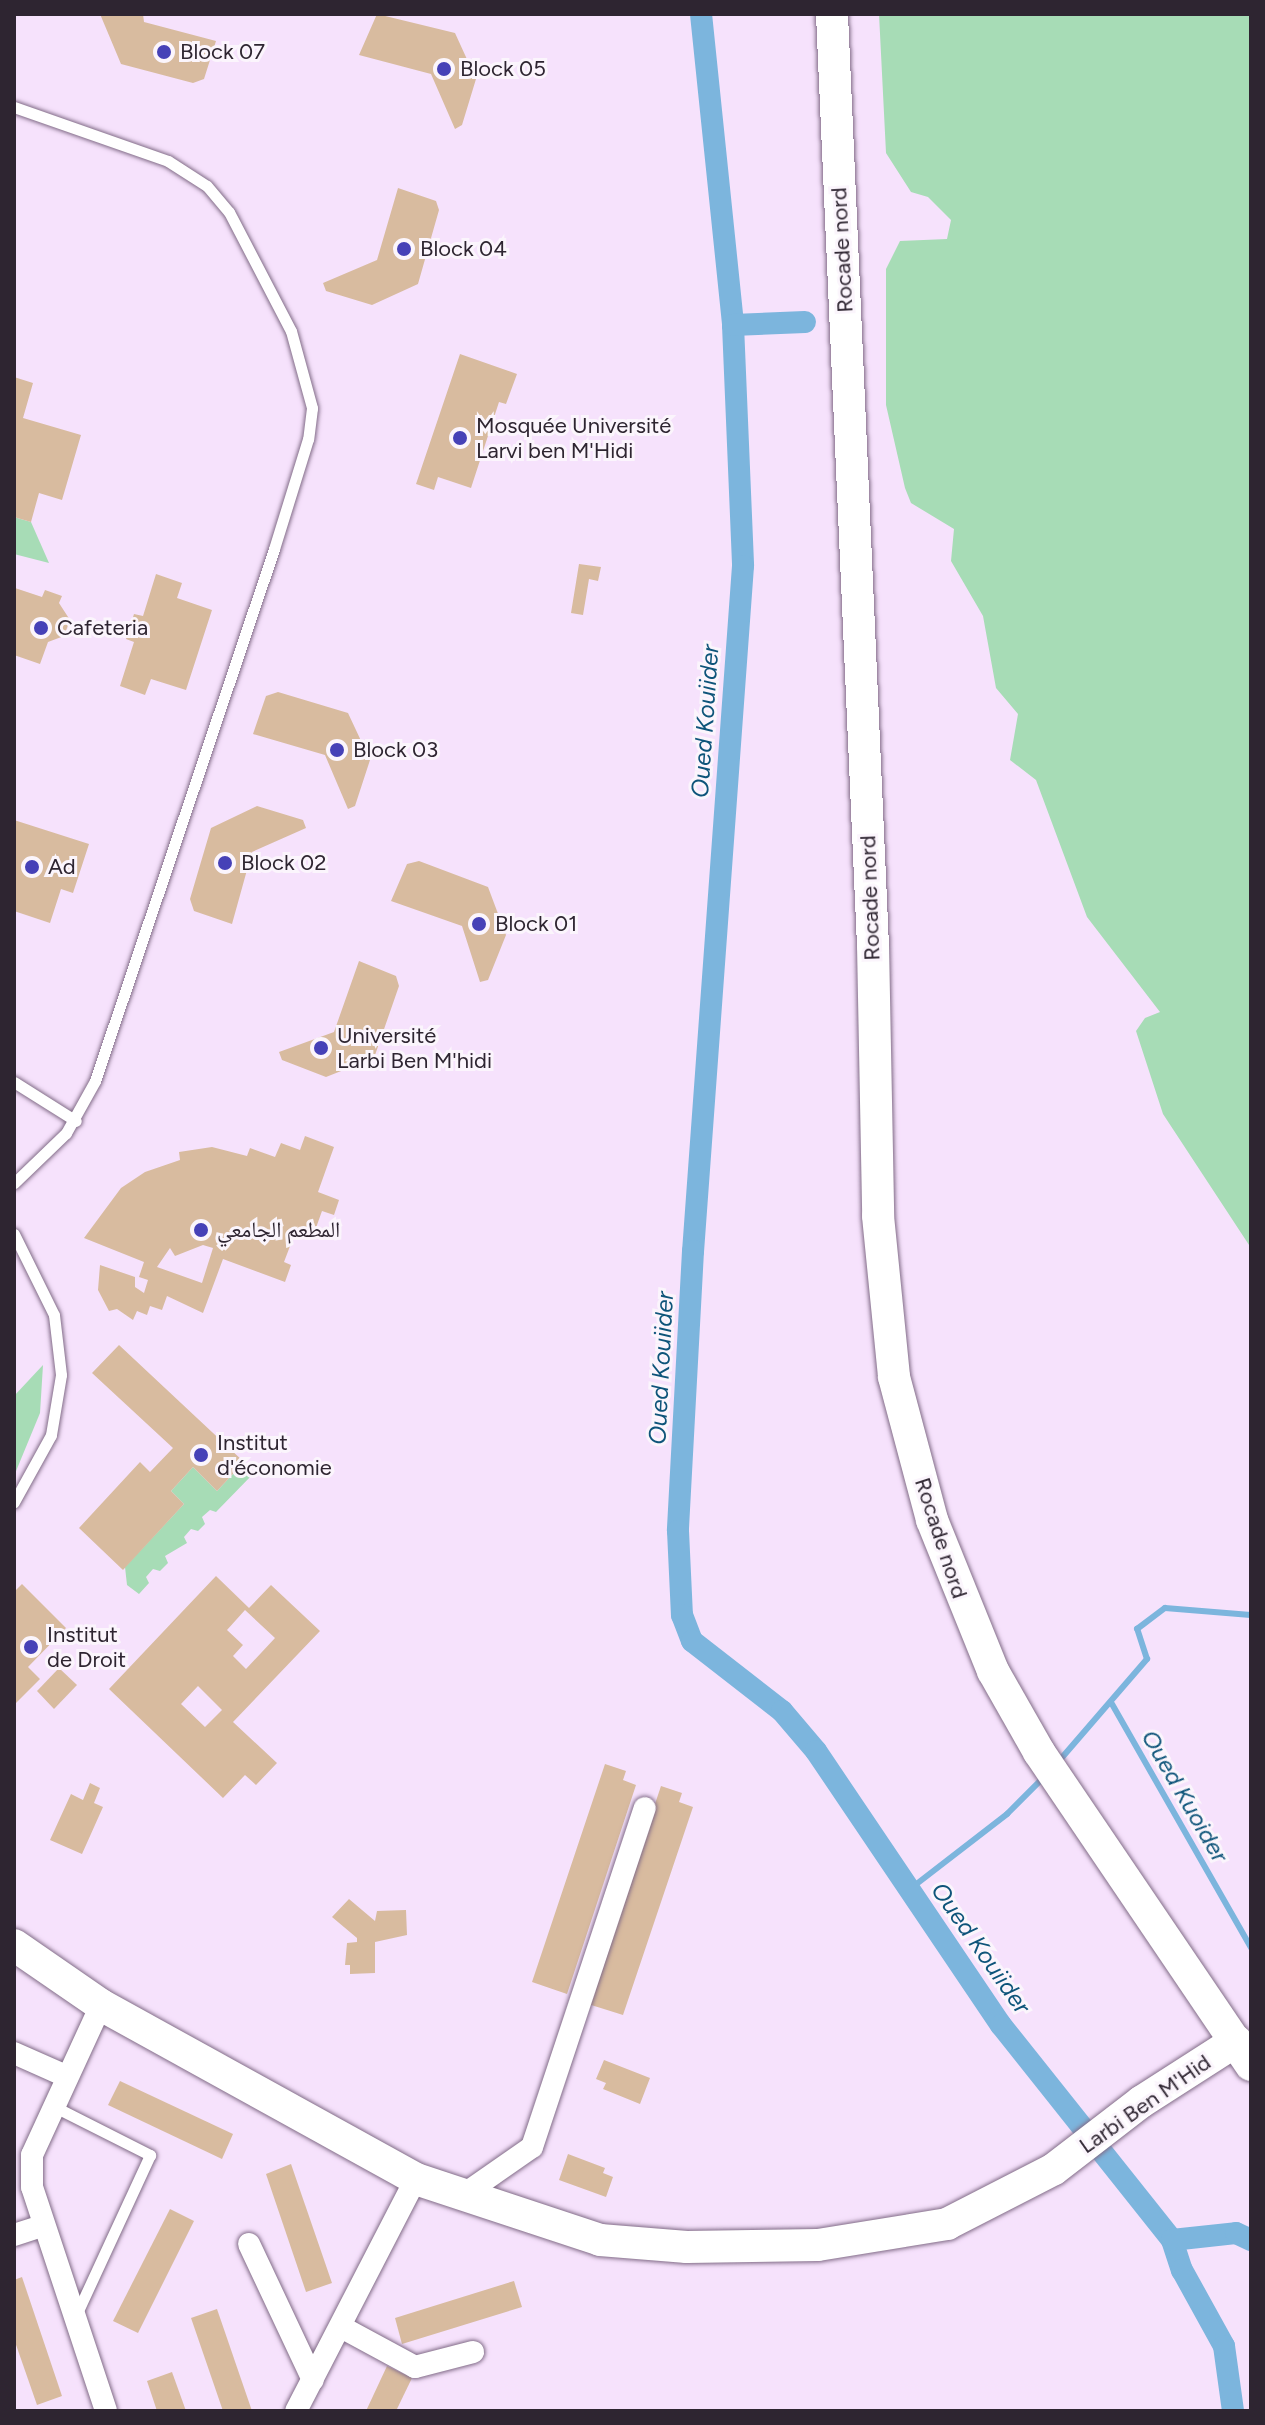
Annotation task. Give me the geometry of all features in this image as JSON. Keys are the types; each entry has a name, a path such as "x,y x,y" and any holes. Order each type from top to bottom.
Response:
{"main road":[{"name":"Rocade nord","path":"832,14 884,1298 894,1377 932,1520 993,1671 1039,1752 1244,2053"},
{"name":"Larbi Ben M'Hid","path":"14,1945 101,2005 416,2179 466,2193 600,2240 764,2247 818,2245 947,2224 1054,2169 1141,2102 1244,2053"}],"street":[{"path":"466,2193 532,2147 645,1808"},
{"path":"101,2005 32,2155 32,2187 41,2226 77,2314 106,2411"},
{"path":"14,2053 66,2076"},
{"path":"296,2411 343,2328 416,2179"},
{"path":"14,2235 41,2226"},
{"path":"249,2244 313,2380"},
{"path":"343,2328 415,2367 473,2352"}],"lane":[{"path":"14,107 168,161 207,186 229,212 291,331 312,408 308,439 264,579 95,1081 76,1121 14,1183"},
{"path":"14,1082 76,1121"},
{"path":"14,1234 54,1315 61,1375 51,1435 14,1502"},
{"path":"53,2106 150,2155 77,2314"}],"green space":[{"path":"879,14 1251,14 1251,1248 1163,1114 1136,1031 1145,1018 1160,1012 1087,917 1036,780 1010,760 1018,714 996,688 983,616 951,561 954,529 911,503 905,488 886,405 886,269 900,241 947,239 951,220 928,197 911,192 886,153"},
{"path":"14,517 31,522 49,563 14,554"},
{"path":"43,1365 40,1413 14,1476 14,1396"},
{"path":"244,1462 253,1474 216,1512 210,1510 202,1517 205,1524 198,1531 191,1529 184,1537 187,1543 165,1556 168,1563 160,1571 153,1569 146,1577 149,1583 139,1594 127,1585 125,1567 184,1504 171,1491 193,1467 217,1491"}],"building":[{"name":"Block 07","path":"100,14 143,14 144,22 216,41 204,79 193,83 121,64"},
{"name":"Block 05","path":"377,14 455,33 476,79 462,125 455,129 431,74 359,55"},
{"name":"Block 04","path":"398,188 436,201 439,210 418,284 372,305 326,291 323,283 377,260"},
{"name":"Mosquée Université Larvi ben M'Hidi","path":"460,354 517,374 506,404 499,402 471,488 438,477 434,490 416,484"},
{"path":"14,377 33,383 23,418 81,435 62,500 39,493 31,522 14,517"},
{"path":"579,564 601,567 598,581 589,579 583,615 571,613"},
{"path":"156,574 182,583 177,598 212,610 186,690 151,679 145,695 120,686 134,642 126,639 134,614 143,616"},
{"name":"Cafeteria","path":"15,588 42,597 45,590 62,596 59,603 70,620 64,636 48,642 40,664 14,655"},
{"name":"Block 03","path":"278,692 348,713 370,760 355,806 348,809 325,755 253,734 266,696"},
{"name":"Block 02","path":"257,806 303,820 306,828 252,852 232,924 194,911 190,899 211,828"},
{"path":"14,820 89,844 73,893 61,889 50,923 14,911"},
{"name":"Block 01","path":"419,861 488,887 506,935 488,980 480,982 462,926 391,901 407,864"},
{"path":"359,961 396,976 399,986 374,1058 326,1077 282,1060 279,1052 334,1032"},
{"name":"المطعم الجامعي","path":"305,1136 334,1147 318,1192 339,1200 334,1215 322,1211 312,1239 295,1233 284,1262 291,1265 285,1282 223,1259 203,1313 167,1296 162,1310 150,1306 147,1315 137,1311 133,1320 117,1309 109,1311 98,1290 100,1265 135,1277 135,1287 144,1293 148,1280 139,1277 144,1262 84,1238 121,1188 145,1172 180,1160 179,1152 212,1147 247,1156 250,1148 275,1157 281,1143 300,1150","holes":["203,1245 213,1248 202,1283 157,1267 170,1248 175,1256"]},
{"name":"Institut d'économie","path":"119,1345 244,1462 217,1491 193,1467 171,1491 184,1504 123,1570 79,1528 140,1462 150,1472 173,1448 92,1373"},
{"path":"216,1576 249,1608 271,1585 320,1631 233,1722 277,1763 256,1785 245,1775 223,1798 109,1689","holes":["245,1610 275,1638 246,1669 233,1656 243,1645 227,1630","198,1686 222,1710 205,1727 181,1704"]},
{"name":"Institut de Droit","path":"22,1584 66,1628 28,1667 40,1679 14,1705 14,1592"},
{"path":"59,1668 77,1685 54,1709 37,1691"},
{"path":"605,1764 626,1771 623,1780 636,1785 567,1994 532,1982"},
{"path":"90,1783 100,1788 94,1803 103,1807 82,1854 50,1840 71,1794 83,1800"},
{"path":"661,1786 682,1793 679,1802 693,1807 623,2015 588,2004"},
{"path":"349,1899 375,1921 377,1911 406,1910 407,1935 375,1942 375,1973 350,1974 350,1965 345,1965 347,1943 357,1942 357,1938 332,1917"},
{"path":"604,2060 650,2078 640,2104 603,2089 606,2083 596,2079"},
{"path":"120,2081 233,2134 222,2159 108,2105"},
{"path":"568,2154 605,2168 603,2173 613,2177 606,2197 559,2180"},
{"path":"291,2164 332,2283 306,2292 266,2174"},
{"path":"170,2209 194,2221 138,2333 113,2321"},
{"path":"22,2277 62,2396 37,2405 14,2339 14,2280"},
{"path":"514,2281 522,2307 402,2344 395,2318"},
{"path":"217,2309 252,2411 223,2411 191,2318"},
{"path":"387,2366 412,2378 396,2411 366,2411"},
{"path":"172,2372 186,2411 157,2411 147,2381"}],"waterway":[{"name":"Oued Kouiider","path":"701,14 733,325 743,566 693,1251 678,1531 682,1615 692,1641 782,1711 816,1751 1001,2025 1172,2240 1182,2270 1224,2346 1233,2411"},
{"name":"Oued Kouiider","path":"733,325 805,322"},
{"name":"Oued Kuoider","path":"1059,1761 1147,1659 1137,1629 1165,1608 1251,1615"},
{"name":"Oued Kuoider","path":"1112,1704 1251,1948"},
{"name":"Oued Kuoider","path":"910,1889 1007,1814 1043,1778"},
{"name":"Oued Kouiider","path":"1172,2240 1236,2233 1251,2240"}],"place":[{"name":"Block 07","path":"164,52"},
{"name":"Block 05","path":"444,69"},
{"name":"Block 04","path":"404,249"},
{"name":"Mosquée Université Larvi ben M'Hidi","path":"460,438"},
{"name":"Cafeteria","path":"41,628"},
{"name":"Block 03","path":"337,750"},
{"name":"Block 02","path":"225,863"},
{"name":"Ad","path":"32,867"},
{"name":"Block 01","path":"479,924"},
{"name":"Université Larbi Ben M'hidi","path":"321,1048"},
{"name":"المطعم الجامعي","path":"201,1230"},
{"name":"Institut d'économie","path":"201,1455"},
{"name":"Institut de Droit","path":"31,1647"}]}
